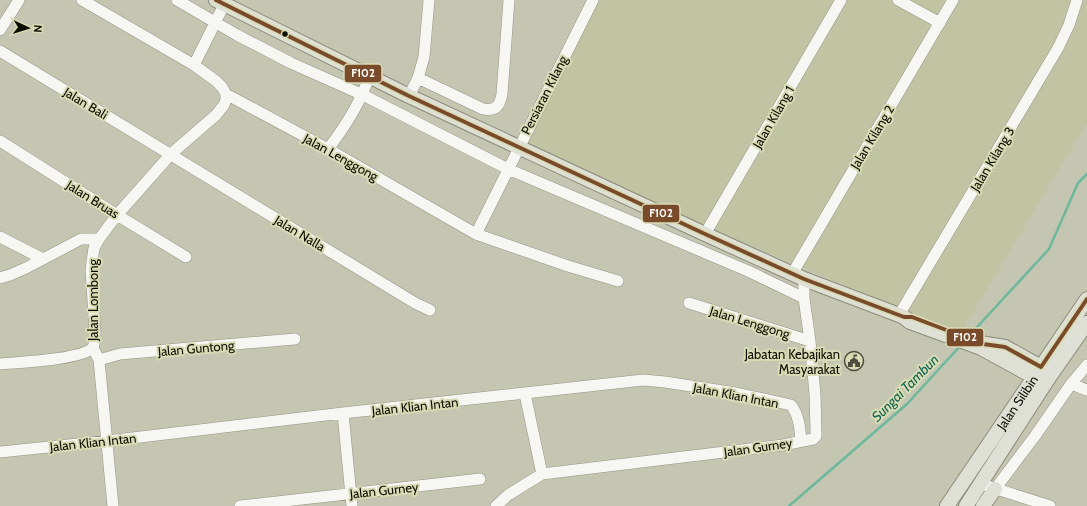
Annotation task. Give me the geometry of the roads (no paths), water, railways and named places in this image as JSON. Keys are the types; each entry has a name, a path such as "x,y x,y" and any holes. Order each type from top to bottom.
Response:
{"main road":[{"path":"220,2 369,77 518,148 798,277 902,316 912,317 945,333 982,346 1005,347 1041,374"},
{"name":"Jalan Silibin","path":"966,506 981,484 1041,374 1087,299"},
{"name":"Jalan Silibin","path":"948,505 1041,374 1087,323"},
{"path":"948,505 960,498 971,484 981,484"},
{"path":"983,506 995,489"}],"street":[{"path":"0,30 18,0"},
{"name":"Jalan Lenggong","path":"82,0 194,65 216,80 226,94 328,149 476,234 568,266 618,281"},
{"path":"177,0 216,23 291,63 363,95 508,168 748,271 804,298"},
{"path":"409,96 418,78 424,57 429,0"},
{"path":"418,78 483,109 490,110 497,107 501,101 502,94 509,0"},
{"name":"Persiaran Kilang","path":"476,234 593,0"},
{"name":"Jalan Kilang 1","path":"705,234 841,0"},
{"path":"898,0 940,23"},
{"name":"Jalan Kilang 2","path":"798,277 952,0"},
{"name":"Jalan Kilang 3","path":"902,316 1058,48 1069,25 1077,0"},
{"path":"194,65 216,23 220,2"},
{"name":"Jalan Bali","path":"0,51 171,154"},
{"path":"328,149 342,130 363,95 369,77"},
{"name":"Jalan Lombong","path":"113,506 99,360 93,348 95,332 91,269 94,248 99,238 117,215 171,154 224,105 226,94"},
{"name":"Jalan Bruas","path":"0,140 186,257"},
{"name":"Jalan Nalla","path":"171,154 415,303 430,310"},
{"path":"0,237 43,259"},
{"path":"0,278 10,275 43,259 80,238 99,238"},
{"name":"Jalan Gurney","path":"542,474 783,445 813,439 816,436 815,394 804,298 798,277"},
{"name":"Jalan Lenggong","path":"689,303 810,341"},
{"name":"Jalan Guntong","path":"99,360 120,354 295,339"},
{"path":"0,364 81,355 93,348"},
{"path":"995,489 1035,436 1071,384 1085,370"},
{"name":"Jalan Klian Intan","path":"0,452 644,380 736,393 791,405 795,410 801,441"},
{"path":"1071,384 1087,390"},
{"path":"496,506 508,495 542,474 525,394"},
{"path":"343,413 352,506"},
{"name":"Jalan Gurney","path":"240,506 480,479"},
{"path":"981,484 1050,506"}],"waterway":[{"name":"Sungai Tambun","path":"967,338 1049,249 1078,183 1087,174"},
{"name":"Sungai Tambun","path":"789,506 907,404 961,345"}],"place":[{"name":"Jabatan Kebajikan Masyarakat","path":"854,361"}]}
